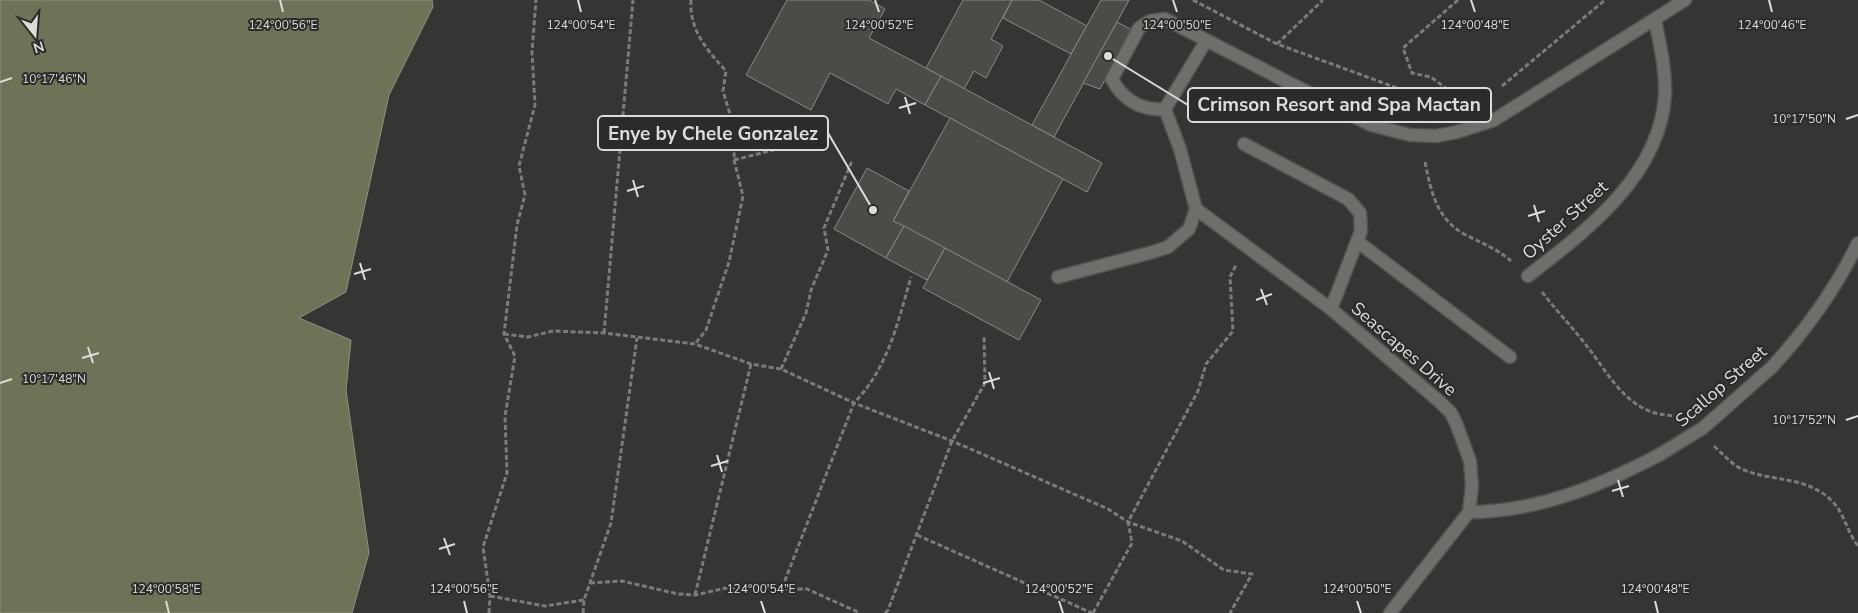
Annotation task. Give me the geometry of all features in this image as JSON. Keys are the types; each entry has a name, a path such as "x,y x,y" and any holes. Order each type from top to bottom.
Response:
{"street":[{"path":"1165,110 1154,110 1133,103 1118,91 1112,79 1139,28 1150,20 1165,19 1371,125 1410,135 1436,136 1457,132 1494,120 1685,0"},
{"name":"Oyster Street","path":"1528,276 1590,225 1626,187 1654,142 1665,97 1662,56 1655,20"},
{"path":"1165,110 1206,41"},
{"path":"1058,277 1168,247 1189,229 1196,209 1180,149 1165,110"},
{"path":"1244,144 1340,195 1356,206 1362,222 1358,242 1331,309"},
{"name":"Seascapes Drive","path":"1196,209 1331,309 1451,413 1462,436 1470,461 1472,486 1469,512"},
{"path":"1358,242 1510,358"},
{"name":"Scallop Street","path":"1469,512 1501,511 1558,498 1595,486 1659,455 1703,428 1772,367 1817,315 1836,286 1858,243"},
{"path":"1390,613 1469,512"}],"path":[{"path":"489,613 490,596 483,548 507,473 505,416 515,356 504,334 517,225 525,195 519,166 535,105 532,52 536,0"},
{"path":"604,333 633,0"},
{"path":"691,0 690,10 701,44 726,71 723,91 735,131 734,160 742,196 729,262 706,330 695,344"},
{"path":"1193,0 1277,44 1400,89 1414,107"},
{"path":"1277,44 1323,0"},
{"path":"1458,0 1403,48 1412,73 1431,78 1468,105 1474,103"},
{"path":"1495,92 1605,0"},
{"path":"734,160 801,143 821,118"},
{"path":"781,369 806,313 811,290 828,250 824,228 852,161"},
{"path":"1425,162 1436,204 1444,218 1464,234 1498,250 1528,276 1628,397 1654,413 1676,416"},
{"path":"917,535 1092,613 1132,543 1128,522 1198,391 1206,364 1233,331 1230,278 1245,244"},
{"path":"782,588 854,403 868,389 892,345 912,277"},
{"path":"504,334 528,337 553,331 604,333 695,344 752,364 781,369 854,403 952,441 1108,509 1128,522 1182,541 1224,570 1252,574 1230,613"},
{"path":"885,613 888,610 952,441 985,383 984,336"},
{"path":"582,613 590,582 612,523 637,338"},
{"path":"695,595 752,364"},
{"path":"1714,446 1733,465 1743,470 1762,476 1803,483 1817,489 1840,510 1849,534 1858,546"},
{"path":"590,582 622,581 678,594 695,595 726,588 807,589 860,613"},
{"path":"490,596 545,606 584,600"}],"shaded area":[{"path":"0,0 432,0 433,7 389,95 346,292 299,318 351,340 346,390 369,553 352,613 0,613"}],"building":[{"path":"787,0 869,0 885,9 869,38 941,76 925,105 896,89 888,104 830,73 811,110 746,75"},
{"path":"963,0 1012,0 991,39 1003,46 986,78 974,71 964,89 926,68"},
{"path":"1012,0 1039,0 1087,26 1071,54 1003,18"},
{"path":"1101,0 1129,0 1054,137 1032,125"},
{"path":"1117,22 1132,30 1100,89 1083,83"},
{"path":"941,76 1102,163 1087,192 925,105"},
{"path":"950,118 1063,179 1007,282 893,221"},
{"path":"867,168 909,191 893,221 904,226 886,258 834,229"},
{"path":"904,226 945,248 927,280 886,258"},
{"path":"945,248 1041,300 1019,340 923,288"}],"place":[{"name":"Crimson Resort and Spa Mactan","path":"1108,56"},
{"name":"Enye by Chele Gonzalez","path":"873,210"}]}
